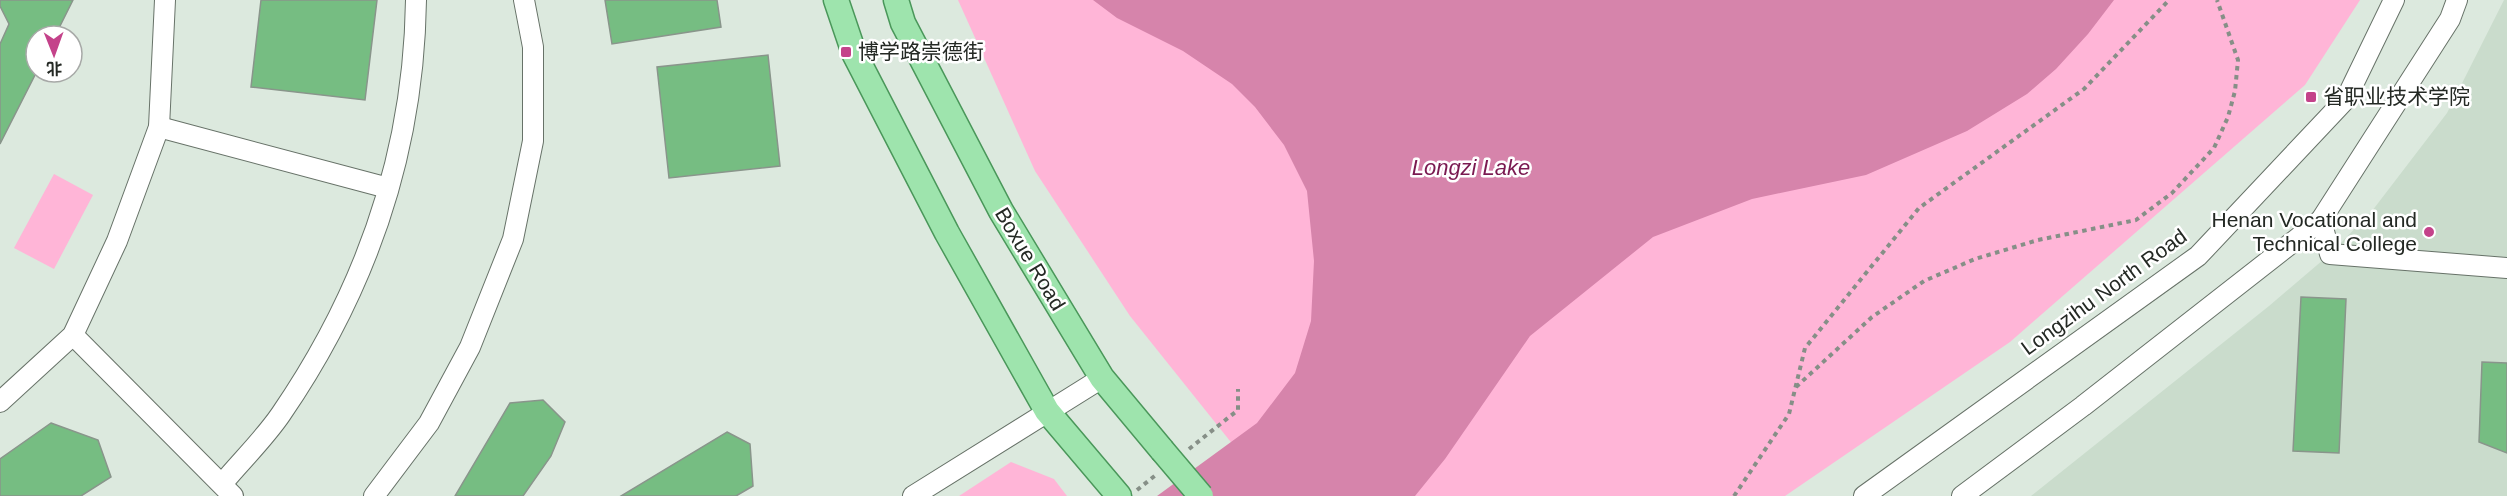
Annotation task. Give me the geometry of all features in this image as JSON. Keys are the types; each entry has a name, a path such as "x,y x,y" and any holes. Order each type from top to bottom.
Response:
{"main road":[{"path":"836,0 859,64 947,232 1047,411 1113,490"},
{"name":"Boxue Road","path":"896,0 903,23 1001,211 1102,378 1201,496"}],"street":[{"path":"0,402 73,335 117,241 159,127 165,0"},
{"path":"73,335 227,490 279,416 343,311 374,238 388,188 409,91 416,0"},
{"path":"374,496 429,423 470,346 513,239 533,141 533,47 524,0"},
{"name":"Longzihu North Road","path":"1864,496 2198,256 2346,99 2394,0"},
{"path":"1962,496 2083,406 2321,220 2450,19 2457,0"},
{"path":"159,127 388,188"},
{"path":"2321,220 2330,254 2507,268"},
{"path":"913,496 1102,378"}],"path":[{"path":"1734,496 1789,414 1805,348 1919,208 2084,89 2169,0"},
{"path":"1796,387 1872,317 1924,281 1975,259 2038,240 2136,220 2172,193 2214,148 2228,117 2235,91 2238,60 2217,0"},
{"path":"1129,496 1170,457 1238,410 1238,389"}],"shaded area":[{"path":"958,0 2360,0 2305,85 2010,342 1785,496 1274,496 1130,316 1035,171"},
{"name":"Henan Vocational and Technical College","path":"2504,0 2507,0 2507,496 2031,496 2269,306 2330,254 2372,211 2447,113"},
{"path":"54,174 93,195 54,269 14,248"},
{"path":"1011,462 1054,479 1067,496 959,496"}],"water":[{"name":"Longzi Lake","path":"1093,0 2114,0 2088,34 2056,69 2027,94 1967,131 1866,175 1752,199 1653,237 1530,336 1445,459 1415,496 1157,496 1257,423 1295,373 1311,321 1314,261 1307,191 1284,145 1255,107 1232,84 1183,51 1117,18"}],"building":[{"path":"0,0 73,0 61,24 24,24 24,84 30,84 0,144 0,44 9,24 0,6"},
{"path":"261,0 377,0 365,100 251,87"},
{"path":"605,0 717,0 721,27 612,44"},
{"path":"768,55 780,166 669,178 657,67"},
{"path":"2301,297 2346,299 2339,453 2293,451"},
{"path":"2482,362 2507,363 2507,453 2479,442"},
{"path":"543,400 565,422 551,456 523,496 455,496 510,403"},
{"path":"51,423 98,440 111,477 81,496 0,496 0,459"},
{"path":"727,432 750,444 753,486 736,496 621,496"}],"place":[{"name":"博学路崇德街","path":"846,52"},
{"name":"省职业技术学院","path":"2311,97"},
{"name":"Henan Vocational and Technical College","path":"2429,232"}]}
